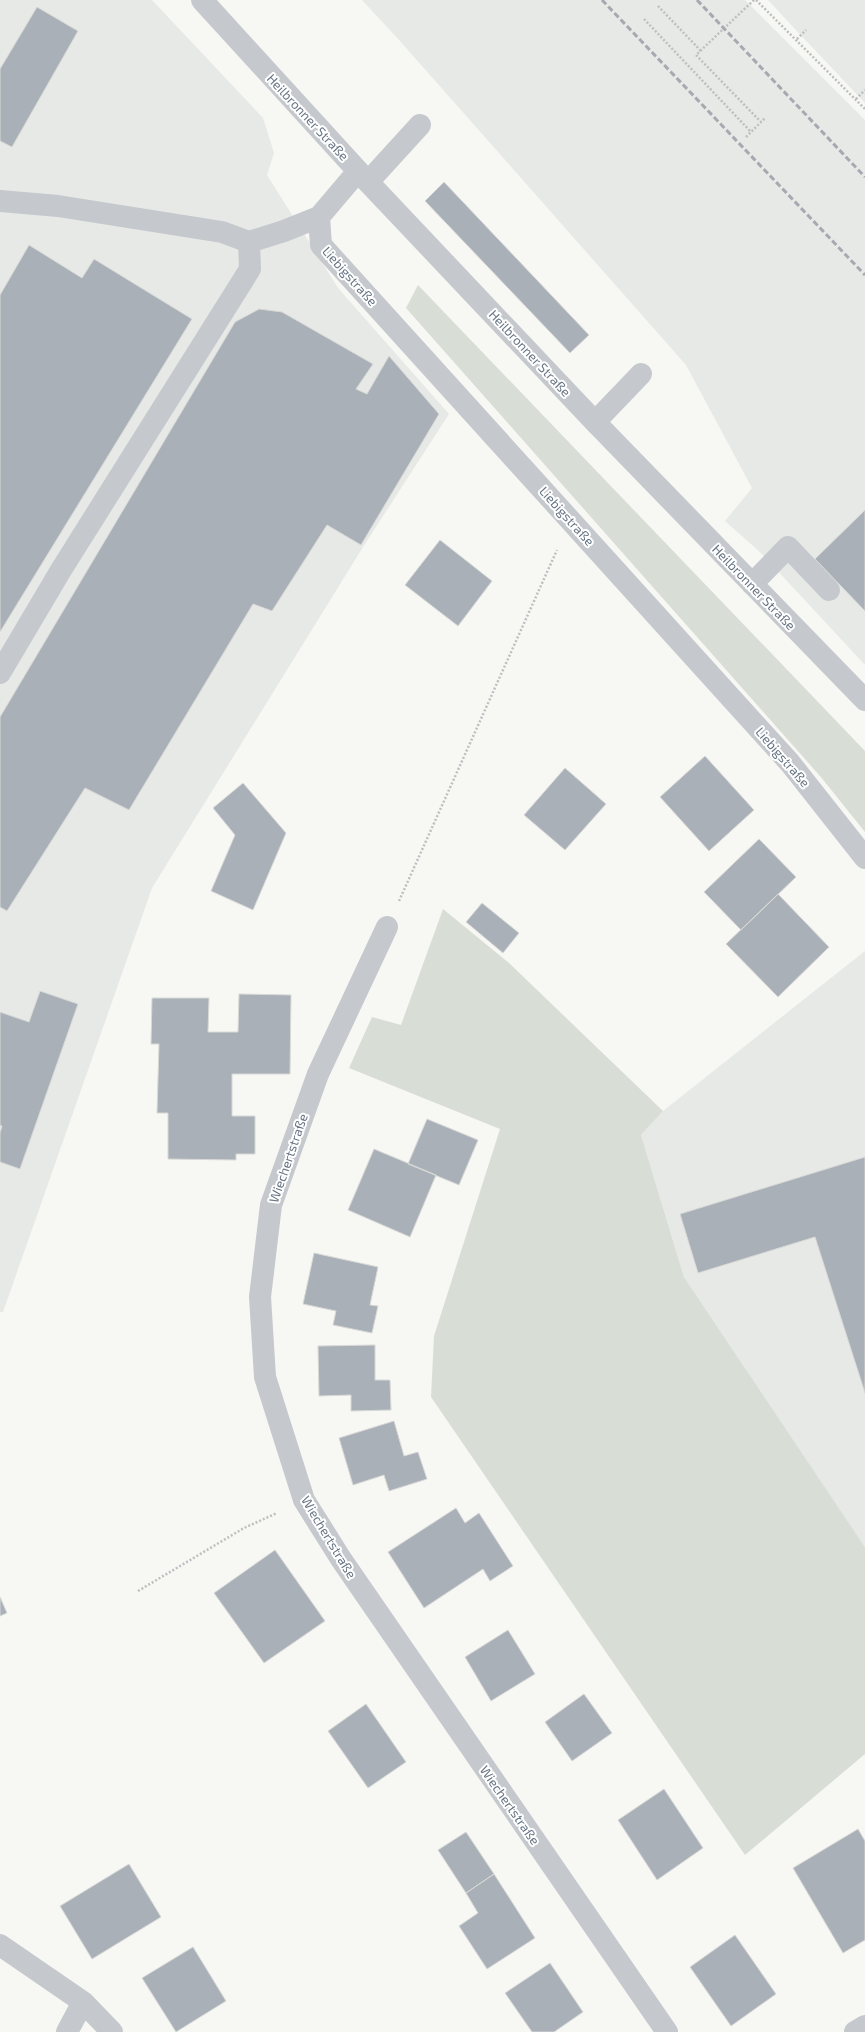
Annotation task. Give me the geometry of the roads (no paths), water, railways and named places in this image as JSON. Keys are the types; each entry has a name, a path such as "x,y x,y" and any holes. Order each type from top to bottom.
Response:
{"street":[{"name":"Heilbronner Straße","path":"202,0 363,176 595,422 865,700"},
{"path":"0,201 58,206 222,232 249,242 284,232 319,217 420,125"},
{"name":"Liebigstraße","path":"319,217 321,245 790,763 865,858"},
{"path":"0,674 61,570 250,269 249,242"},
{"path":"595,422 641,374"},
{"path":"752,584 788,547 830,590"},
{"name":"Wiechertstraße","path":"387,927 318,1074 271,1205 260,1297 265,1377 304,1500 345,1566 667,2032"},
{"path":"0,1945 83,2002 112,2032"},
{"path":"67,2032 83,2002"},
{"path":"854,2032 865,2026"}],"railway":[{"path":"602,0 865,275"},
{"path":"697,0 865,177"}]}
